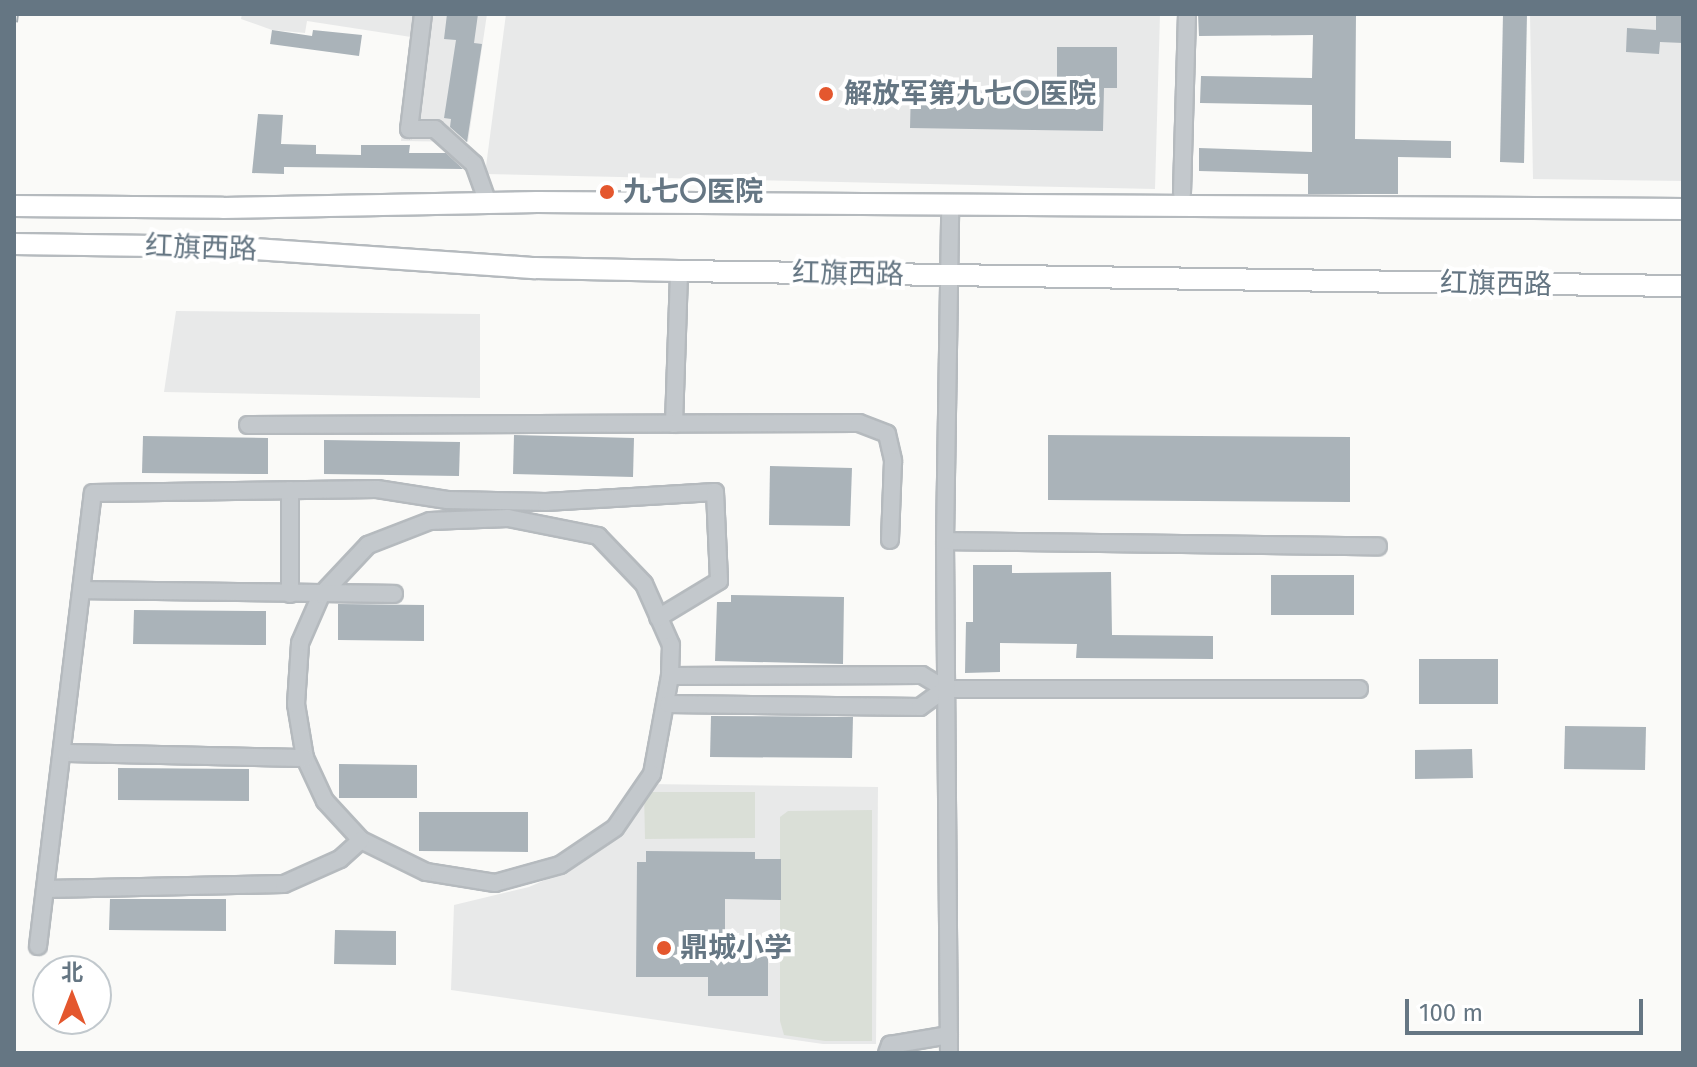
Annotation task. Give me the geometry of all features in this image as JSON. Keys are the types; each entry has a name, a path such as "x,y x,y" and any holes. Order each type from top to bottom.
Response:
{"main road":[{"name":"红旗西路","path":"14,206 223,208 488,203 1683,209"},
{"name":"红旗西路","path":"14,244 225,247 535,268 1683,286"}],"street":[{"path":"423,14 409,129 435,129 474,164 488,203"},
{"path":"1182,193 1187,14"},
{"path":"949,1053 945,541 950,204"},
{"path":"674,424 679,271"},
{"path":"248,425 859,423 887,434 893,461 890,540"},
{"path":"38,946 64,753 93,493 377,489 507,509 598,536 644,584 658,618 671,645 668,704 652,774 615,828 560,865 495,883 426,872 361,840 325,801 305,758 296,704 300,643 321,595 368,545 430,521 507,509 546,502 715,492 719,581 658,618"},
{"path":"290,490 290,594"},
{"path":"945,541 1378,546"},
{"path":"82,590 394,594"},
{"path":"670,676 922,675 945,689 1359,689"},
{"path":"668,704 920,707 945,689"},
{"path":"64,753 305,758"},
{"path":"46,889 284,884 340,859 361,840"},
{"path":"887,1053 890,1045 949,1035"}],"shaded area":[{"path":"242,14 487,14 468,142 401,141 411,37 307,21 305,33 272,30 241,19"},
{"name":"解放军第九七〇医院","path":"506,14 1160,14 1155,189 485,174"},
{"path":"1530,14 1683,14 1683,181 1533,179"},
{"path":"176,311 480,314 480,398 164,392"},
{"name":"鼎城小学","path":"647,784 878,787 876,1044 823,1044 451,990 454,905 529,887 579,865 615,835"},
{"path":"644,792 755,792 755,838 645,839"},
{"path":"872,810 872,1041 825,1041 784,1035 780,1021 780,817 788,811"}],"building":[{"path":"447,14 478,14 474,43 482,44 467,142 450,127 451,119 444,118 456,40 444,39"},
{"path":"1198,14 1356,14 1355,139 1451,141 1451,158 1398,157 1398,194 1308,194 1308,174 1199,171 1199,148 1312,152 1312,105 1200,103 1201,76 1312,78 1313,35 1199,36"},
{"path":"1503,14 1527,14 1524,163 1500,162"},
{"path":"1656,14 1683,14 1683,43 1660,42 1659,54 1626,52 1627,28 1656,30"},
{"path":"272,30 312,36 313,30 362,35 359,56 270,44"},
{"path":"1057,47 1117,47 1117,88 1104,88 1103,131 910,128 911,89 1057,91"},
{"path":"258,114 283,115 281,144 316,145 316,154 361,155 361,145 410,145 409,153 446,153 463,169 284,167 284,174 252,173"},
{"path":"514,435 634,438 633,477 513,474"},
{"path":"1048,435 1350,437 1350,502 1048,500"},
{"path":"143,436 268,438 268,474 142,473"},
{"path":"324,440 460,442 459,476 324,474"},
{"path":"770,466 852,468 850,526 769,525"},
{"path":"973,565 1012,565 1012,573 1111,572 1112,635 1213,636 1213,659 1076,658 1077,644 1000,643 1000,672 965,673 966,622 973,622"},
{"path":"1271,575 1354,575 1354,615 1271,615"},
{"path":"731,595 844,597 843,664 715,661 717,602 731,602"},
{"path":"338,604 424,605 424,641 338,640"},
{"path":"134,610 266,611 266,645 133,644"},
{"path":"1419,659 1498,659 1498,704 1419,704"},
{"path":"711,716 853,717 852,758 710,757"},
{"path":"1565,726 1646,727 1645,770 1564,769"},
{"path":"1472,749 1473,778 1415,779 1415,750"},
{"path":"339,764 417,765 417,798 339,798"},
{"path":"118,768 249,769 249,801 118,800"},
{"path":"419,812 528,812 528,852 419,851"},
{"path":"646,851 755,852 755,859 781,859 781,900 725,899 725,948 768,948 768,996 708,996 708,977 636,977 637,862 646,862"},
{"path":"110,899 226,899 226,931 109,930"},
{"path":"335,930 396,931 396,965 334,964"}],"railway":[{"path":"14,22 15,14"}],"place":[{"name":"解放军第九七〇医院","path":"826,94"},
{"name":"九七〇医院","path":"607,192"},
{"name":"鼎城小学","path":"664,948"}]}
